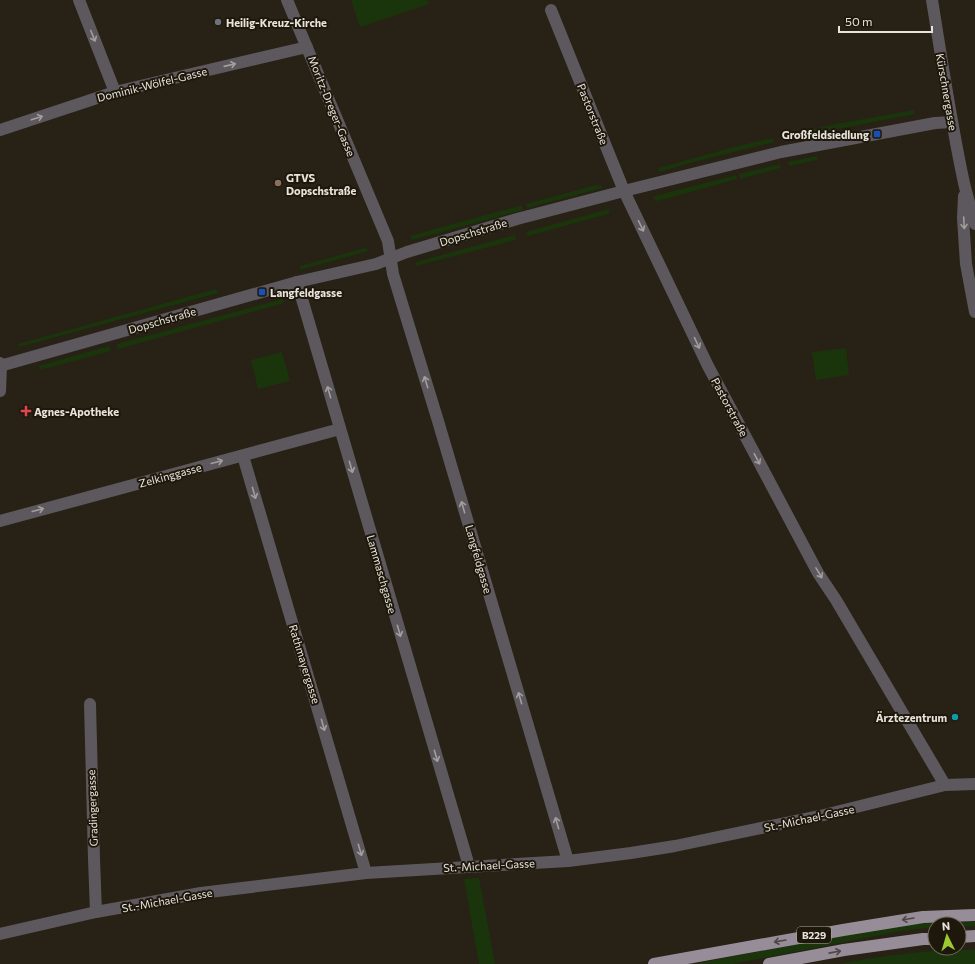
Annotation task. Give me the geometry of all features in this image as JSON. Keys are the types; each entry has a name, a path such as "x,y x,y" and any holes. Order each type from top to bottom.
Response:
{"main road":[{"name":"B229","path":"654,964 923,917 975,915"},
{"name":"B229","path":"769,964 844,950 927,939"}],"street":[{"path":"79,0 115,92"},
{"name":"Moritz-Dreger-Gasse","path":"287,0 388,241 391,258"},
{"name":"Kürschnergasse","path":"932,0 952,122 964,184 975,224"},
{"name":"Pastorstraße","path":"550,10 624,191 708,366 818,573 836,600 945,785"},
{"name":"Dominik-Wölfel-Gasse","path":"0,130 115,92 307,47"},
{"name":"Dopschstraße","path":"0,365 297,282 376,264 407,252 517,219 624,191 781,152 935,123 952,122"},
{"name":"Kürschnergasse","path":"964,184 963,218 966,264 975,312"},
{"name":"Langfeldgasse","path":"391,258 393,274 568,860"},
{"name":"Lammaschgasse","path":"297,282 469,866"},
{"path":"0,365 0,391"},
{"name":"Zelkinggasse","path":"0,521 340,429"},
{"name":"Rathmayergasse","path":"243,456 366,873"},
{"name":"Gradingergasse","path":"90,704 96,912"},
{"name":"St.-Michael-Gasse","path":"0,934 96,912 201,893 366,873 568,860 631,853 675,846 824,815 945,785 975,784"}],"green space":[{"path":"351,0 427,0 429,4 360,27"},
{"path":"914,110 915,114 791,138 791,134"},
{"path":"773,138 774,142 659,172 658,168"},
{"path":"817,156 817,160 789,166 788,162"},
{"path":"780,164 781,168 740,179 739,174"},
{"path":"736,175 737,179 691,192 657,201 653,198 655,196"},
{"path":"596,185 602,186 602,188 527,208 526,204"},
{"path":"522,205 523,210 412,240 410,236"},
{"path":"610,209 608,214 528,236 526,232"},
{"path":"515,235 516,240 416,266 416,262"},
{"path":"365,248 368,251 300,270 300,266"},
{"path":"216,289 218,293 19,347 18,344"},
{"path":"283,299 284,301 281,304 118,349 117,344"},
{"path":"109,346 111,351 40,370 39,366"},
{"path":"846,348 849,375 816,380 812,352"},
{"path":"282,352 290,381 258,389 251,360"},
{"path":"479,878 495,964 479,964 464,879"},
{"path":"967,922 975,922 975,926 967,926"},
{"path":"927,923 927,928 901,931 732,964 694,964 878,928"},
{"path":"967,950 975,950 975,964 840,964 927,952 927,956 967,956"}],"place":[{"name":"Heilig-Kreuz-Kirche","path":"218,22"},
{"name":"Großfeldsiedlung","path":"877,134"},
{"name":"GTVS Dopschstraße","path":"278,183"},
{"name":"Langfeldgasse","path":"262,292"},
{"name":"Agnes-Apotheke","path":"26,411"},
{"name":"Ärztezentrum","path":"955,717"}]}
